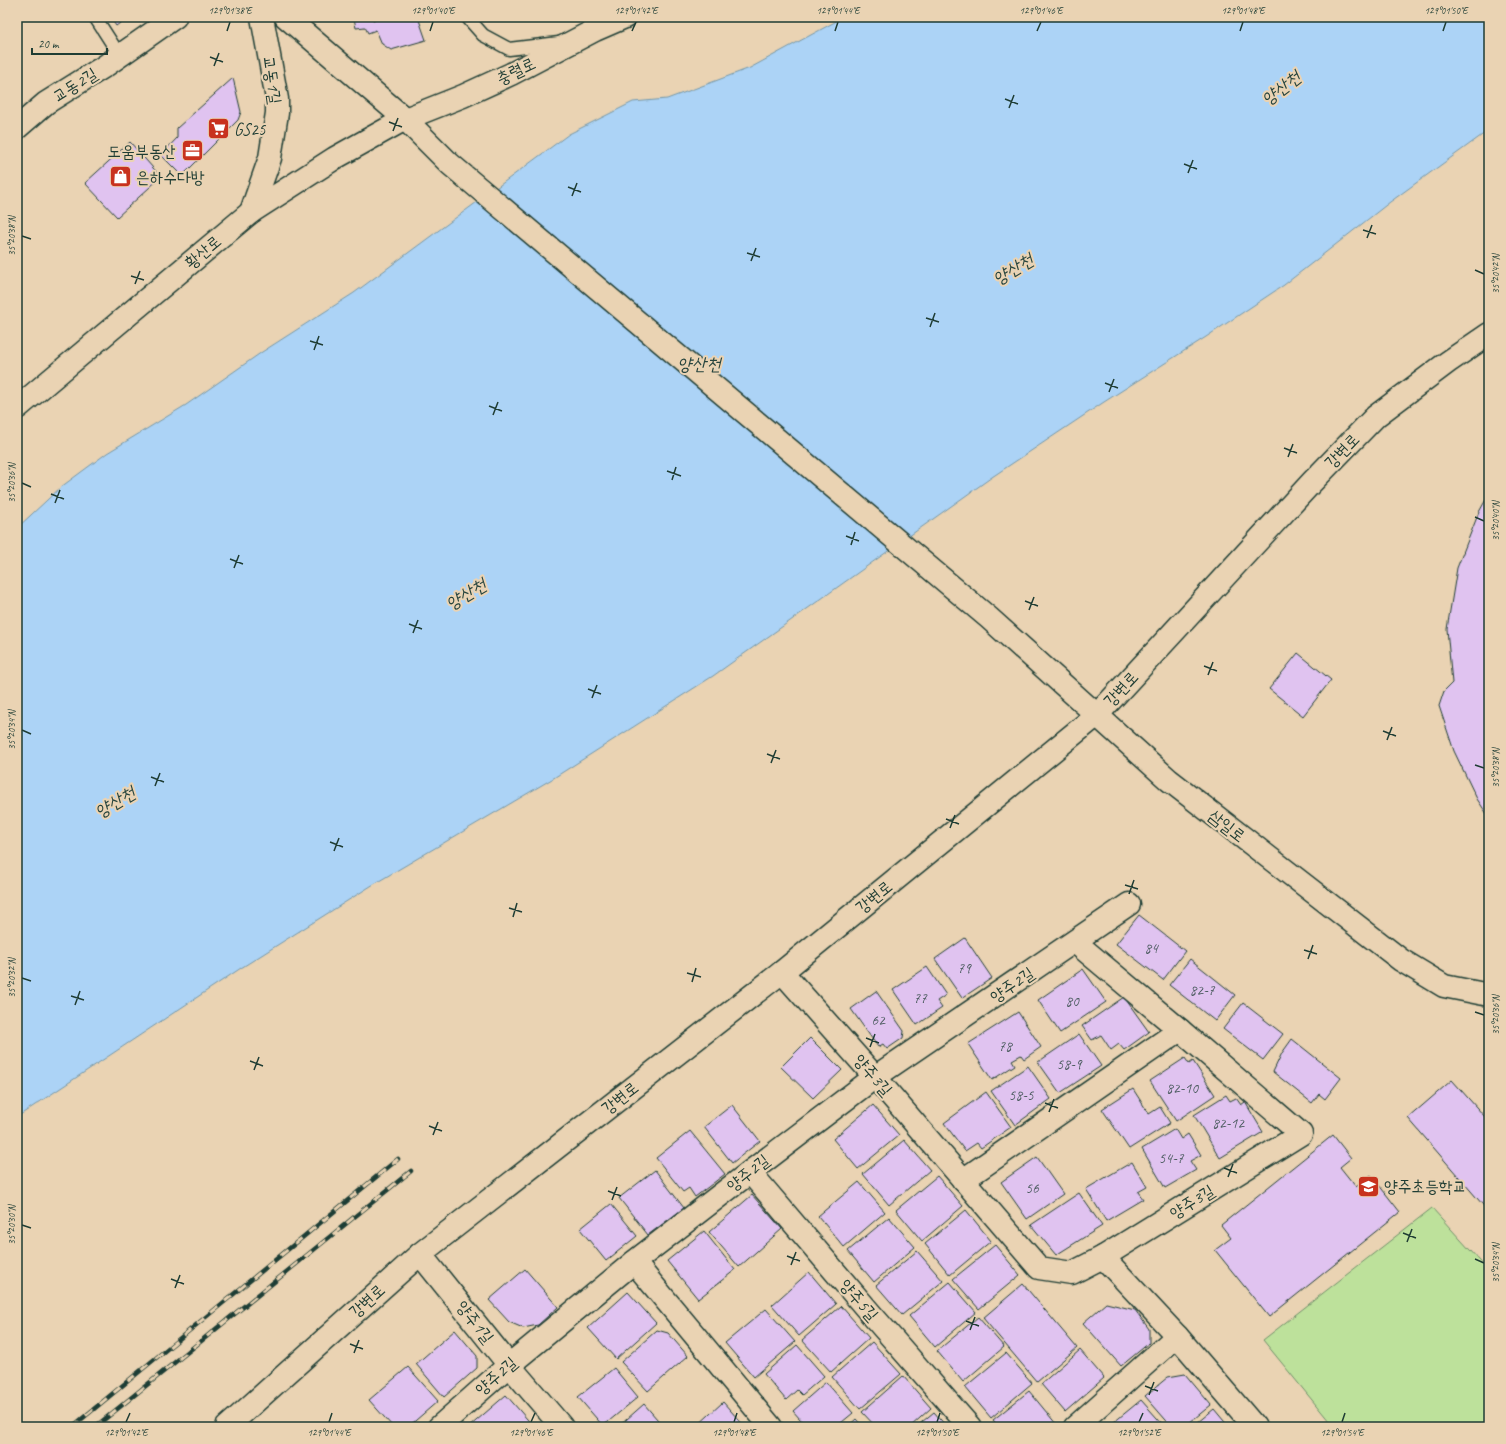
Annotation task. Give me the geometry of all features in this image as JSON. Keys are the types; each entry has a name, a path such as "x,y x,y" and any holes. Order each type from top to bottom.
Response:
{"street":[{"name":"교동2길","path":"19,122 120,56 175,17"},
{"name":"교동1길","path":"251,212 270,158 277,113 277,99 262,17"},
{"path":"286,17 405,120"},
{"name":"충렬로","path":"405,120 463,96 576,41 595,30 625,17"},
{"name":"황산로","path":"17,408 251,212 335,158 405,120"},
{"name":"삼일로","path":"405,120 450,164 982,612 1060,680 1169,780 1401,960 1444,986 1489,995"},
{"name":"강변로","path":"227,1427 420,1254 782,972 1097,715 1312,482 1376,416 1448,362 1489,334"},
{"name":"양주2길","path":"439,1427 509,1365 634,1262 750,1172 875,1078 1129,904"},
{"path":"963,1180 1180,1030 1075,942"},
{"name":"양주3길","path":"782,972 1039,1268 1072,1273 1103,1257 1301,1134 1180,1030"},
{"name":"양주5길","path":"750,1172 970,1427"},
{"name":"양주1길","path":"420,1254 509,1365 562,1427"},
{"path":"1103,1257 1177,1336 1255,1427"},
{"path":"634,1262 771,1427"},
{"path":"1075,1427 1177,1336"}],"lane":[{"path":"95,17 120,56"},
{"path":"467,17 483,35 509,49 576,41"}],"green space":[{"path":"1432,1208 1489,1271 1489,1427 1334,1427 1263,1340"}],"water":[{"name":"양산천","path":"844,17 1489,17 1489,130 1390,202 1284,285 992,477 713,676 552,779 374,884 241,968 17,1117 17,528 61,487 107,453 186,405 262,352 354,293 569,134 633,102 667,99 750,68"}],"building":[{"path":"110,17 128,17 116,26"},
{"path":"373,17 373,20 382,17 418,17 426,40 391,50 382,44 376,30 368,33 365,27 356,28 354,18"},
{"path":"233,78 241,112 238,120 182,176 161,155 177,138 177,128"},
{"path":"130,142 161,177 117,217 85,183"},
{"path":"1489,494 1489,817 1477,799 1454,751 1439,706 1444,691 1452,683 1447,629 1457,568 1479,512"},
{"path":"1298,653 1331,680 1303,716 1269,689"},
{"path":"1139,915 1185,951 1163,980 1116,944"},
{"path":"965,938 992,978 962,998 935,959"},
{"path":"1190,959 1235,995 1215,1021 1169,985"},
{"path":"927,967 946,995 937,1001 942,1008 917,1025 893,990"},
{"path":"1083,969 1106,1002 1060,1033 1038,1000"},
{"path":"876,991 904,1031 903,1038 887,1049 883,1044 878,1047 851,1009"},
{"path":"1124,997 1149,1032 1124,1050 1119,1044 1111,1050 1101,1035 1092,1040 1082,1026"},
{"path":"1243,1003 1283,1034 1263,1060 1223,1029"},
{"path":"1018,1012 1041,1047 1024,1059 1021,1055 1012,1060 1015,1065 992,1080 968,1044"},
{"path":"1079,1034 1101,1066 1060,1093 1038,1062"},
{"path":"810,1038 842,1070 813,1098 781,1067"},
{"path":"1292,1039 1341,1078 1325,1099 1319,1094 1312,1103 1273,1072 1282,1053"},
{"path":"1185,1058 1189,1064 1193,1061 1215,1095 1176,1121 1150,1081"},
{"path":"1028,1066 1051,1099 1015,1125 991,1091"},
{"path":"1452,1080 1485,1117 1489,1114 1489,1142 1487,1143 1489,1146 1489,1212 1408,1118"},
{"path":"1133,1089 1149,1114 1160,1107 1170,1123 1129,1149 1102,1109"},
{"path":"986,1092 1011,1127 981,1148 977,1143 965,1151 944,1123"},
{"path":"1226,1095 1230,1101 1236,1098 1241,1105 1245,1102 1263,1132 1220,1158 1194,1115"},
{"path":"732,1105 760,1141 732,1163 704,1127"},
{"path":"873,1105 899,1135 858,1169 833,1139"},
{"path":"1175,1129 1181,1139 1188,1134 1201,1155 1190,1161 1196,1170 1165,1188 1142,1149"},
{"path":"690,1131 725,1174 695,1197 689,1188 683,1192 656,1158"},
{"path":"1333,1135 1351,1158 1340,1167 1356,1187 1371,1175 1400,1212 1269,1317 1215,1250 1231,1238 1221,1225"},
{"path":"904,1140 930,1170 889,1205 863,1174"},
{"path":"1037,1157 1063,1194 1027,1219 1001,1182"},
{"path":"1132,1162 1147,1187 1138,1192 1143,1199 1106,1221 1086,1189"},
{"path":"655,1170 684,1208 648,1235 619,1198"},
{"path":"937,1176 963,1206 922,1241 896,1210"},
{"path":"859,1182 885,1212 844,1247 818,1216"},
{"path":"1079,1193 1102,1226 1056,1255 1031,1225"},
{"path":"752,1195 782,1229 739,1267 709,1232"},
{"path":"611,1204 637,1236 606,1261 580,1229"},
{"path":"966,1210 991,1241 950,1275 925,1244"},
{"path":"889,1217 915,1247 874,1282 848,1251"},
{"path":"704,1231 735,1270 698,1299 667,1261"},
{"path":"995,1245 1020,1275 979,1309 953,1279"},
{"path":"917,1251 943,1281 902,1315 876,1285"},
{"path":"525,1269 558,1307 538,1325 523,1328 509,1322 489,1300"},
{"path":"809,1272 836,1304 799,1336 772,1305"},
{"path":"950,1282 976,1312 935,1347 909,1316"},
{"path":"1023,1284 1077,1348 1037,1382 983,1318"},
{"path":"628,1292 656,1323 616,1359 588,1328"},
{"path":"1106,1303 1135,1310 1149,1329 1149,1343 1121,1366 1083,1323"},
{"path":"841,1306 869,1338 831,1372 802,1340"},
{"path":"766,1309 795,1342 754,1377 725,1343"},
{"path":"978,1317 1004,1347 963,1382 937,1351"},
{"path":"455,1330 477,1356 477,1368 444,1397 416,1364"},
{"path":"657,1330 668,1333 688,1356 648,1391 621,1362"},
{"path":"872,1342 901,1374 860,1409 832,1377"},
{"path":"797,1345 824,1376 802,1395 797,1390 786,1400 764,1374"},
{"path":"1080,1350 1104,1378 1065,1412 1041,1384"},
{"path":"1006,1353 1032,1383 991,1418 965,1387"},
{"path":"408,1367 438,1401 408,1427 393,1427 369,1400"},
{"path":"614,1368 638,1397 603,1426 578,1397"},
{"path":"1185,1374 1211,1405 1184,1427 1172,1427 1145,1396 1168,1377"},
{"path":"903,1376 931,1408 910,1427 876,1427 862,1412"},
{"path":"826,1382 853,1413 836,1427 807,1427 793,1411"},
{"path":"1029,1391 1057,1425 1055,1427 999,1427 993,1420"},
{"path":"506,1395 534,1427 469,1427"},
{"path":"1141,1400 1165,1427 1108,1427"},
{"path":"723,1402 745,1427 696,1427"},
{"path":"644,1404 664,1427 618,1427"},
{"path":"1214,1409 1229,1427 1192,1427"},
{"path":"934,1412 947,1427 916,1427"},
{"path":"856,1419 863,1427 847,1427"}],"railway":[{"path":"72,1427 398,1159"},
{"path":"95,1427 411,1171"}],"place":[{"name":"GS25","path":"219,129"},
{"name":"도움부동산","path":"192,151"},
{"name":"은하수다방","path":"121,177"},
{"name":"양주초등학교","path":"1368,1186"}]}
